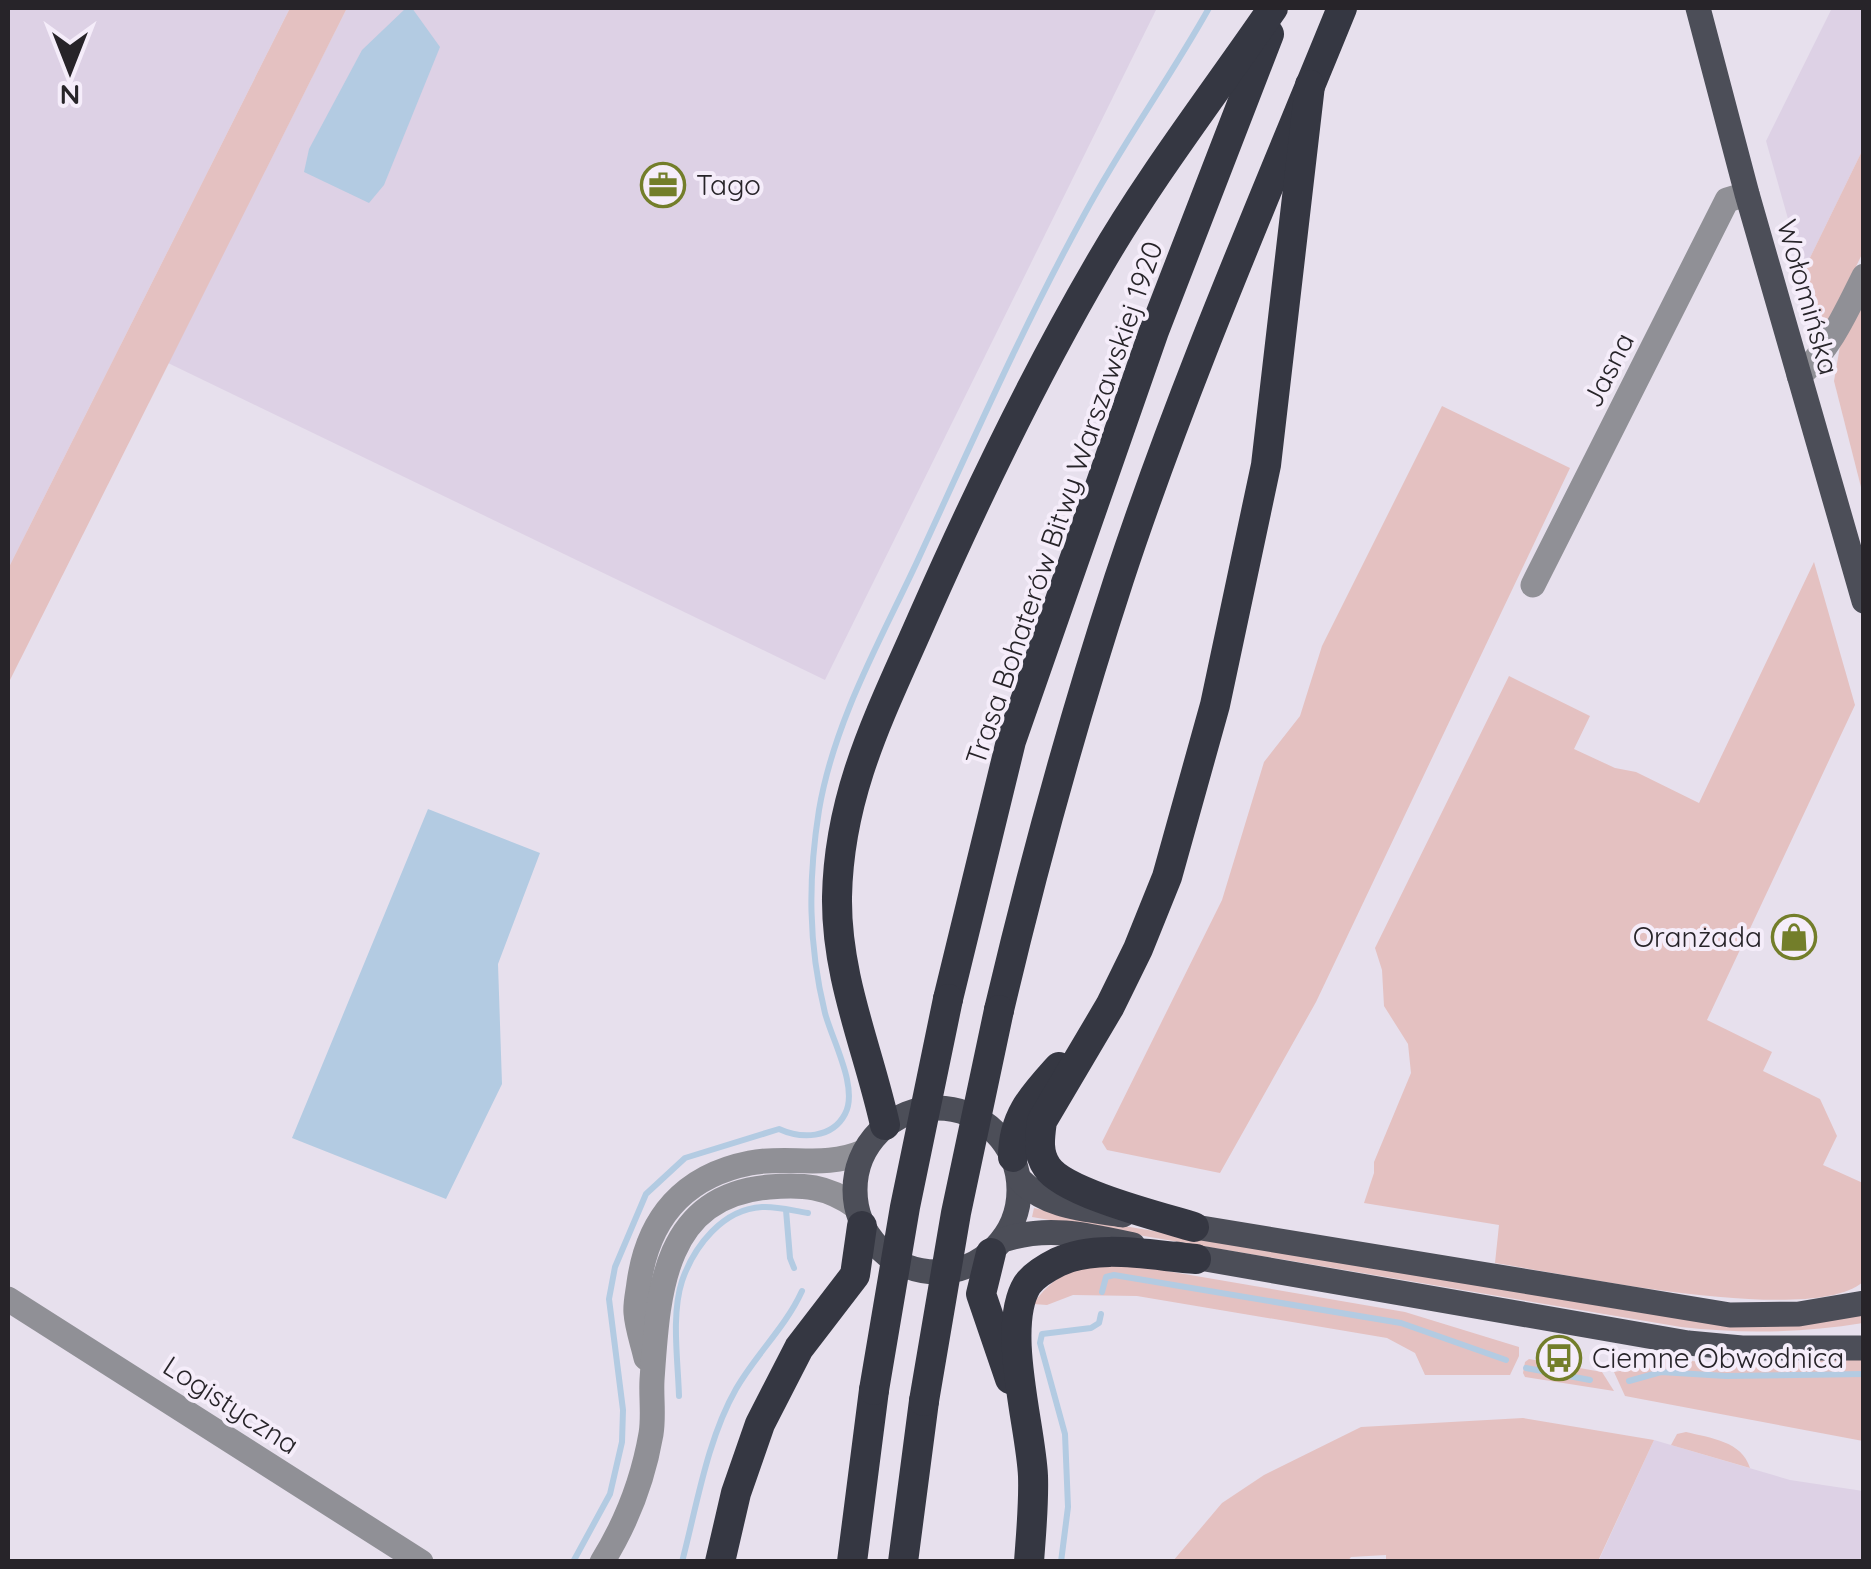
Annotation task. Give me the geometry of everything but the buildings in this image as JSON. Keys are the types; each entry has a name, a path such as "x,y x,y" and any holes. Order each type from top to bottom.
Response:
{"highway":[{"name":"Trasa Bohaterów Bitwy Warszawskiej 1920","path":"852,1562 874,1390 904,1207 948,999 1011,741 1154,331 1276,8"},
{"path":"885,1125 843,976 838,930 843,824 859,762 1016,418 1100,263 1276,8"},
{"path":"903,1562 924,1402 956,1213 1020,920 1119,580 1204,346 1342,8"},
{"path":"1194,1227 1064,1182 1048,1170 1040,1154 1042,1120 1138,949 1167,877 1215,705 1266,465 1310,86"},
{"path":"1016,1168 1013,1136 1028,1100 1096,1029"},
{"path":"720,1562 736,1493 760,1424 799,1348 854,1275 859,1216"},
{"path":"997,1246 981,1294 1026,1424"},
{"path":"1029,1562 1033,1477 1016,1339 1018,1314 1028,1285 1059,1262 1076,1256 1106,1252 1196,1259"}],"main road":[{"name":"Wołomińska","path":"1698,8 1864,601"},
{"path":"1864,1303 1800,1314 1730,1315 1387,1261 1048,1201 1033,1194 1001,1137 985,1122 966,1112 945,1108 924,1108 885,1125 863,1152 854,1178 859,1216 883,1252 911,1268 933,1272 955,1271 1026,1232 1050,1230 1688,1344 1864,1348"},
{"path":"997,1246 1016,1211 1016,1168"},
{"path":"1787,1346 1864,1332"}],"street":[{"name":"Jasna","path":"1533,584 1727,200 1747,194"},
{"path":"1799,376 1817,360 1864,276"},
{"path":"652,1382 635,1311 647,1241 662,1214 712,1174 750,1163 828,1163 863,1152"},
{"path":"602,1562 630,1513 642,1472 651,1433 652,1382 664,1271 678,1240 704,1211 728,1193 788,1185 812,1185 835,1192 859,1216"},
{"name":"Logistyczna","path":"8,1300 421,1562"}],"shaded area":[{"path":"8,8 290,8 8,569"},
{"path":"290,8 347,8 8,684 8,569"},
{"name":"Tago","path":"347,8 1157,8 825,680 168,363"},
{"path":"1832,8 1863,8 1863,149 1803,272 1766,141"},
{"path":"1863,149 1863,252 1822,338 1803,272"},
{"path":"1863,297 1863,495 1834,381 1840,346"},
{"path":"1442,406 1570,468 1316,1002 1220,1173 1107,1150 1102,1142 1222,900 1264,762 1300,716 1322,646"},
{"path":"1814,562 1855,705 1707,1020 1772,1052 1763,1071 1820,1099 1837,1136 1823,1165 1863,1183 1863,1282 1835,1295 1793,1300 1742,1299 1629,1286 1495,1263 1499,1225 1364,1203 1374,1162 1411,1073 1408,1044 1384,1006 1382,970 1375,948 1509,676 1590,716 1574,749 1615,768 1636,772 1699,803"},
{"path":"1034,1208 1644,1313 1863,1313 1863,1323 1772,1331 1681,1327 1032,1217"},
{"path":"1126,1264 1405,1312 1519,1347 1519,1356 1510,1375 1425,1375 1415,1353 1387,1338 1137,1296 1073,1295 1047,1305 1033,1304 1053,1282 1074,1270"},
{"path":"1660,1358 1745,1366 1863,1360 1863,1441 1625,1396 1614,1372 1625,1370 1626,1364"},
{"path":"1529,1359 1602,1372 1614,1391 1525,1377 1525,1362"},
{"path":"1523,1418 1654,1440 1598,1561 1386,1562 1386,1555 1351,1557 1347,1562 1173,1561 1222,1503 1264,1475 1361,1427"},
{"path":"1686,1432 1733,1446 1750,1468 1671,1445 1677,1434"},
{"path":"1654,1440 1790,1480 1863,1491 1863,1561 1598,1562"}],"water":[{"path":"406,8 412,8 440,47 384,185 369,203 304,172 309,149 362,50"},
{"path":"428,809 540,853 498,964 502,1084 446,1199 292,1138"}],"waterway":[{"path":"573,1562 610,1494 622,1442 623,1410 609,1299 615,1267 646,1194 685,1158 779,1129 815,1135 832,1128 845,1114 847,1078 819,987 811,912 819,810 835,746 873,653 1039,301 1099,189 1209,8"},
{"path":"679,1396 679,1294 687,1268 702,1243 723,1222 748,1209 774,1207 808,1213"},
{"path":"786,1210 794,1268"},
{"path":"1102,1292 1106,1277 1114,1275 1401,1323 1506,1360"},
{"path":"682,1562 704,1473 726,1409 802,1291"},
{"path":"1061,1562 1068,1507 1065,1434 1040,1343 1042,1334 1091,1328 1099,1323 1101,1314"},
{"path":"1526,1368 1590,1380"},
{"path":"1629,1381 1661,1372 1726,1376 1864,1374"}],"place":[{"name":"Tago","path":"663,185"},
{"name":"Oranżada","path":"1794,937"},
{"name":"Ciemne Obwodnica","path":"1559,1358"}]}
